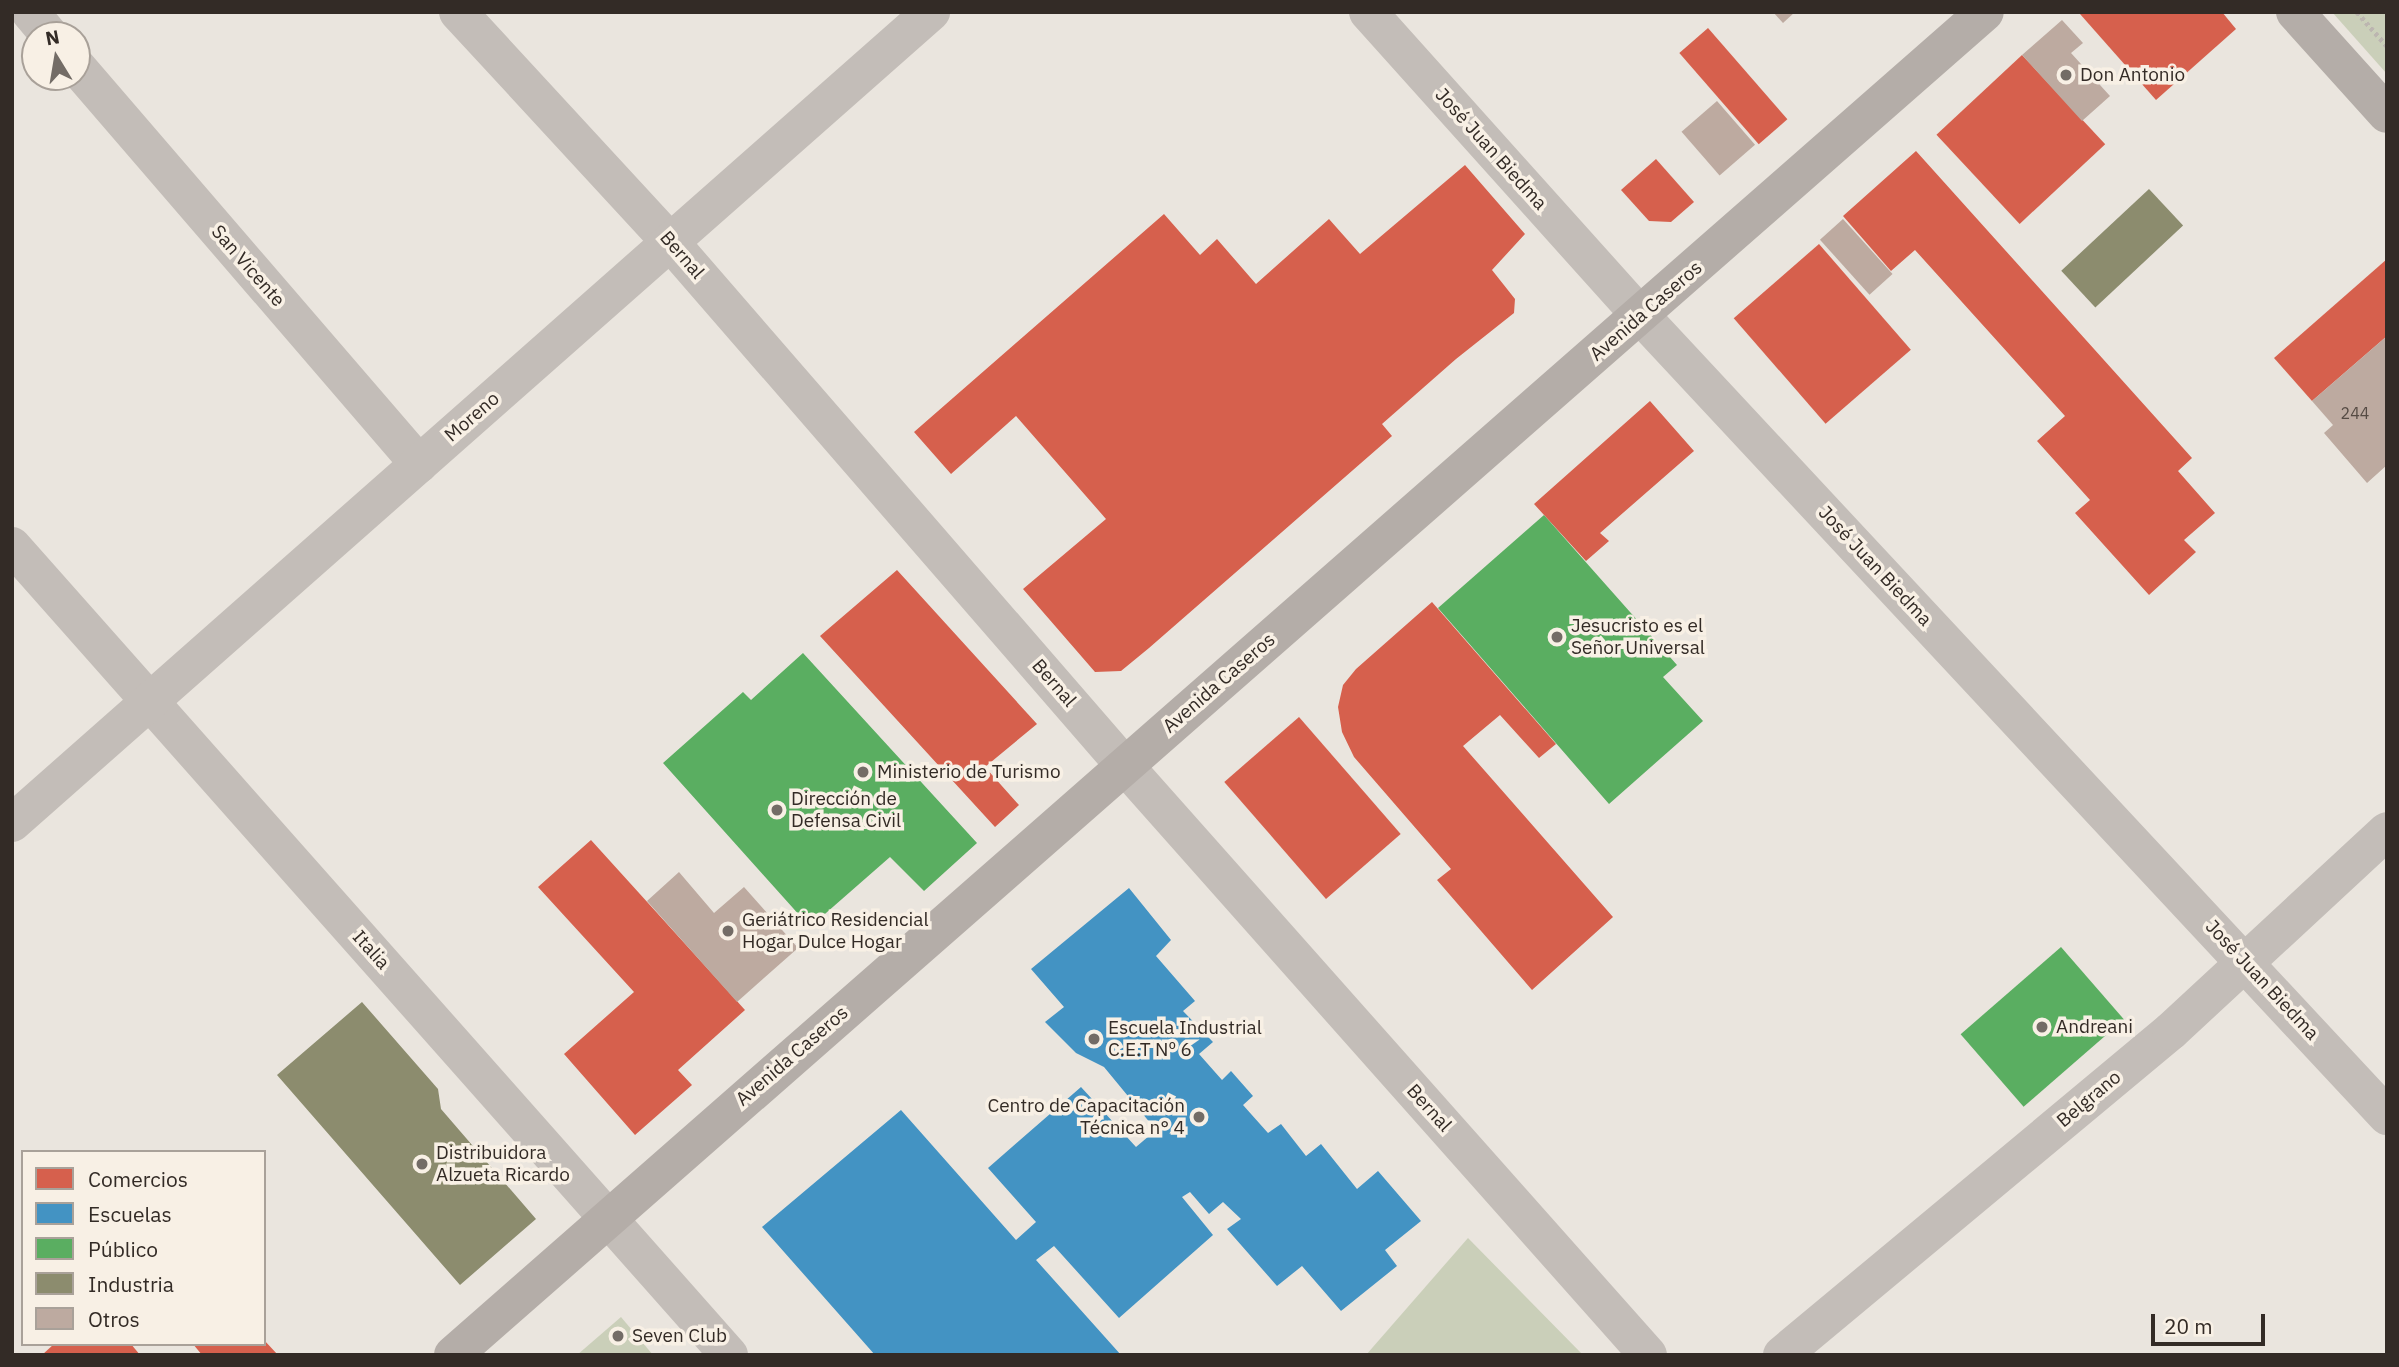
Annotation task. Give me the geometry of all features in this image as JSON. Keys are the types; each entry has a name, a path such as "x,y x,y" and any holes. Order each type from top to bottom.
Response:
{"main road":[{"name":"Avenida Caseros","path":"453,1355 1985,12"},
{"path":"2295,12 2387,114"}],"street":[{"name":"Bernal","path":"458,12 671,243 1124,765 1648,1355"},
{"name":"Moreno","path":"12,822 931,12"},
{"name":"José Juan Biedma","path":"1368,12 1641,316 2387,1116"},
{"name":"San Vicente","path":"91,83 419,464"},
{"name":"Italia","path":"12,546 729,1355"},
{"name":"Belgrano","path":"1782,1355 2171,1031 2387,831"}],"path":[{"path":"2357,12 2387,46"}],"green space":[{"path":"2332,12 2387,12 2387,74"},
{"path":"1468,1238 1583,1355 1366,1355"},
{"name":"Seven Club","path":"621,1317 653,1355 577,1355"}],"building: Comercios":[{"path":"2222,12 2236,29 2156,100 2080,14"},
{"path":"1708,28 1787,119 1759,144 1679,53"},
{"path":"2022,55 2105,144 2020,224 1936,135"},
{"path":"1916,151 2192,458 2178,471 2215,513 2184,540 2196,552 2149,595 2075,513 2090,500 2037,441 2065,416 1915,250 1891,271 1843,216"},
{"path":"1656,159 1694,202 1671,222 1649,221 1621,190"},
{"path":"1465,165 1525,234 1492,270 1515,299 1514,313 1456,359 1382,424 1392,436 1149,648 1121,671 1095,672 1023,589 1106,519 1016,416 951,474 914,432 1164,214 1200,255 1217,239 1256,284 1329,219 1360,254"},
{"path":"1819,244 1911,350 1826,424 1734,318"},
{"path":"2387,259 2387,336 2312,401 2274,358"},
{"path":"1650,401 1694,451 1600,533 1609,541 1586,561 1534,504"},
{"path":"897,570 1037,724 985,767 1019,805 995,827 820,636"},
{"path":"1432,602 1556,744 1539,758 1500,715 1463,746 1613,917 1532,990 1437,880 1451,869 1354,757 1342,732 1338,707 1343,685 1356,669"},
{"path":"1299,717 1401,834 1326,899 1224,782"},
{"path":"591,840 745,1010 678,1070 692,1085 635,1135 564,1054 634,992 538,887"},
{"path":"266,1342 278,1355 202,1355 195,1346 266,1346"},
{"path":"52,1346 133,1346 140,1355 42,1355"}],"building: Escuelas":[{"name":"Centro de Capacitación Técnica n° 4","path":"1129,888 1171,940 1156,956 1195,1001 1183,1011 1213,1042 1199,1054 1222,1080 1231,1071 1253,1096 1243,1105 1268,1133 1281,1124 1306,1156 1321,1144 1357,1189 1378,1171 1421,1221 1385,1250 1397,1266 1341,1311 1302,1266 1277,1286 1227,1229 1241,1219 1223,1202 1209,1214 1190,1192 1182,1197 1213,1235 1119,1318 1054,1246 1036,1260 1121,1355 875,1355 762,1227 901,1110 1016,1240 1036,1222 988,1168 1081,1087 1136,1147 1156,1130 1104,1067 1076,1053 1045,1022 1064,1007 1031,969"}],"building: Público":[{"name":"Jesucristo es el Señor Universal","path":"1544,515 1677,665 1663,677 1703,721 1609,804 1438,608"},
{"path":"803,653 977,843 924,891 890,857 810,927 663,763 743,692 751,700"},
{"name":"Andreani","path":"2061,947 2124,1019 2024,1107 1961,1034"}],"building: Industria":[{"path":"2149,189 2183,226 2095,307 2061,271"},
{"name":"Distribuidora Alzueta Ricardo","path":"362,1002 438,1089 441,1109 536,1219 460,1285 277,1075"}],"building: Otros":[{"path":"1773,12 1795,12 1783,23"},
{"name":"Don Antonio","path":"2062,20 2083,43 2071,53 2110,96 2082,121 2022,55"},
{"path":"1717,101 1755,145 1720,176 1682,132"},
{"path":"1843,219 1893,274 1869,295 1820,240"},
{"path":"2387,336 2387,465 2367,483 2324,433 2333,425 2312,401"},
{"name":"Geriátrico Residencial Hogar Dulce Hogar","path":"679,872 714,913 744,887 798,948 737,1002 647,901"}],"place":[{"name":"Don Antonio","path":"2066,75"},
{"name":"Jesucristo es el Señor Universal","path":"1557,637"},
{"name":"Ministerio de Turismo","path":"863,772"},
{"name":"Dirección de Defensa Civil","path":"777,810"},
{"name":"Geriátrico Residencial Hogar Dulce Hogar","path":"728,931"},
{"name":"Andreani","path":"2042,1027"},
{"name":"Escuela Industrial C.E.T Nº 6","path":"1094,1039"},
{"name":"Centro de Capacitación Técnica n° 4","path":"1199,1117"},
{"name":"Distribuidora Alzueta Ricardo","path":"422,1164"},
{"name":"Seven Club","path":"618,1336"}]}
